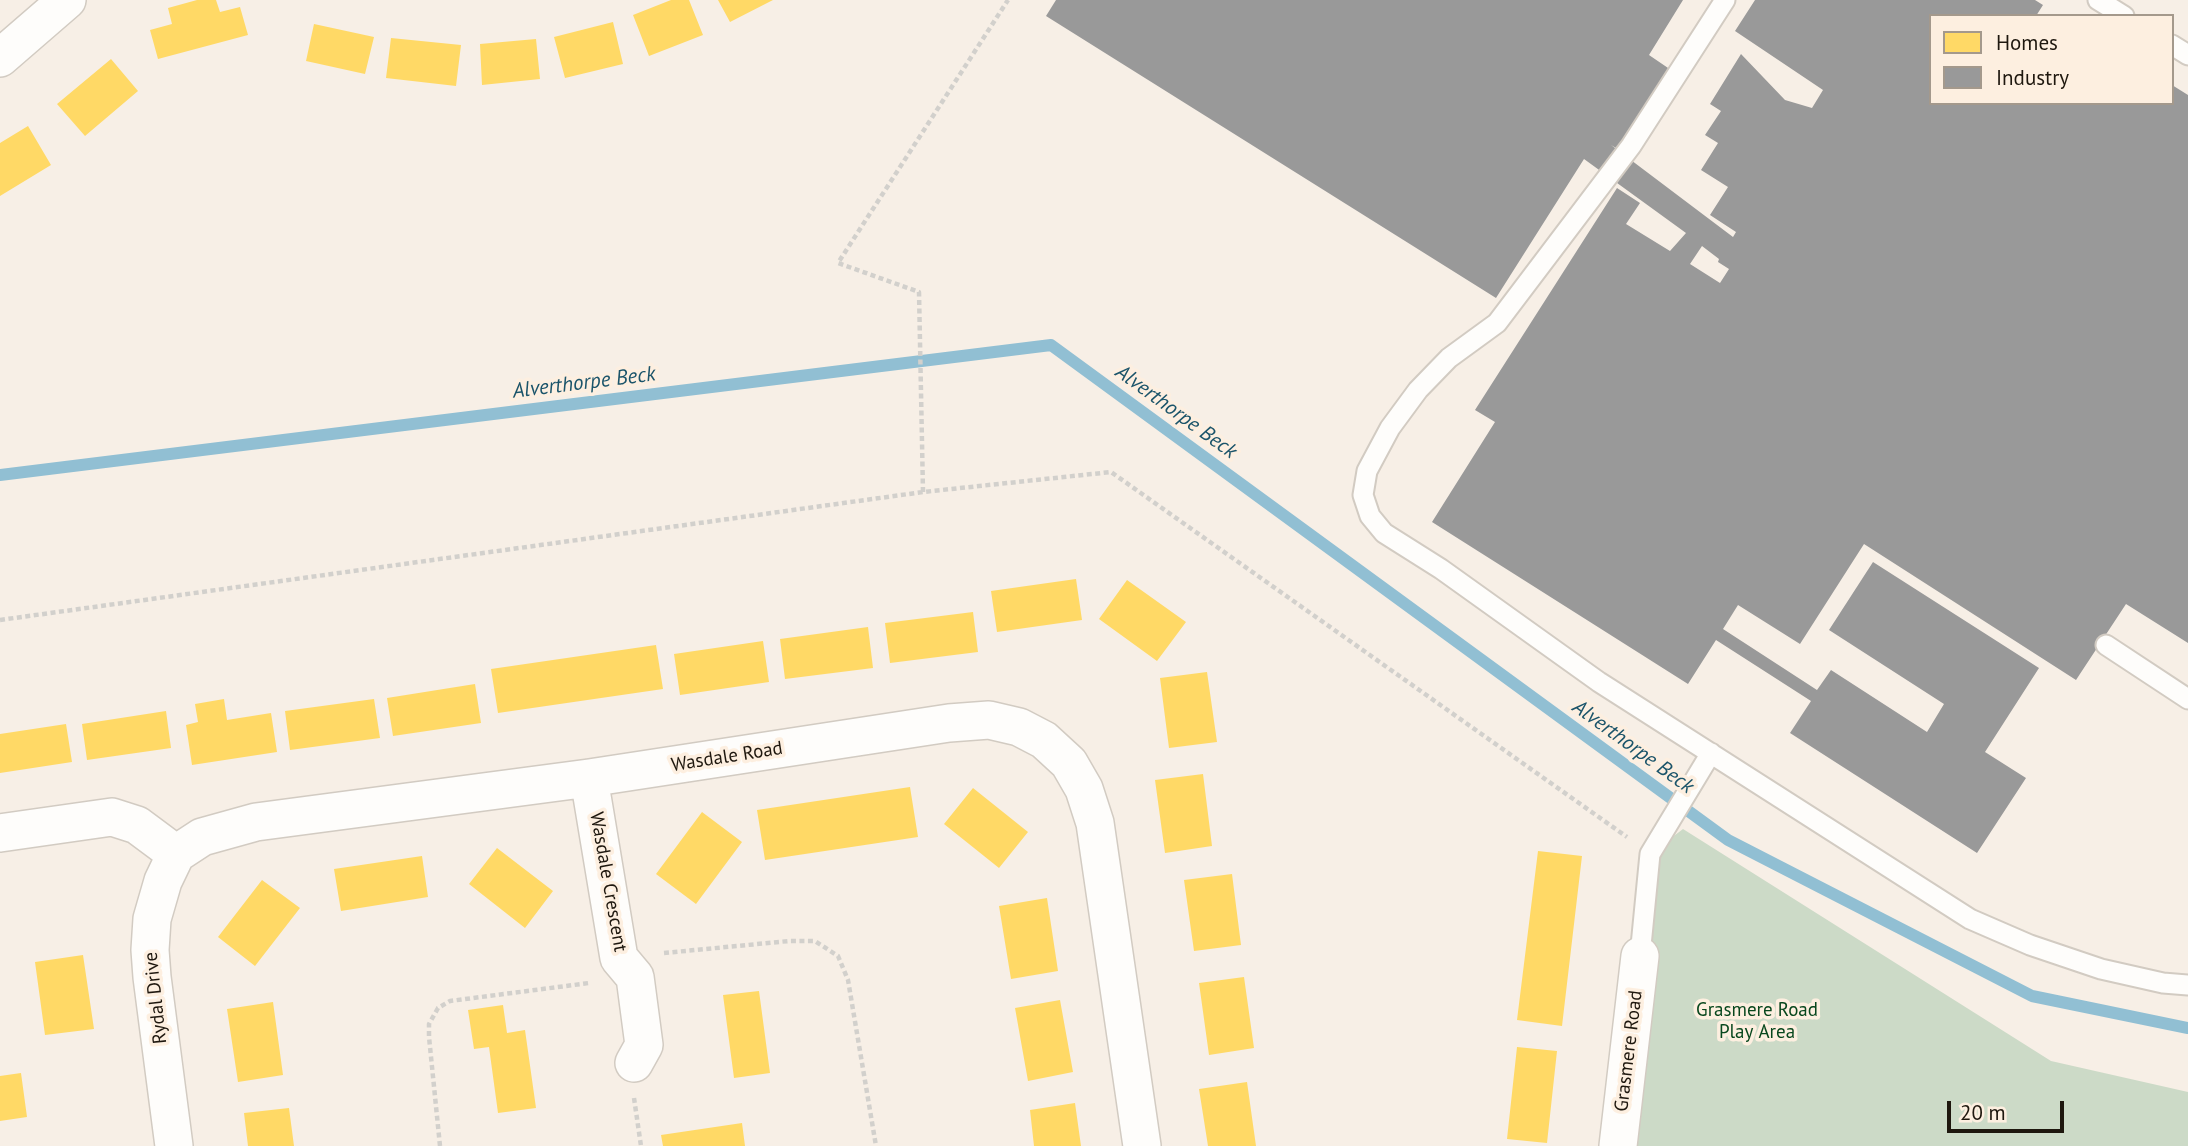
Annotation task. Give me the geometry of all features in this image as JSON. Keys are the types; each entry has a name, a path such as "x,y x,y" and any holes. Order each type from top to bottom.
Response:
{"street":[{"path":"0,58 67,0"},
{"name":"Wasdale Road","path":"176,853 202,837 256,822 589,778 949,723 989,720 1019,727 1044,740 1069,763 1084,789 1095,823 1142,1146"},
{"name":"Wasdale Crescent","path":"589,778 644,1045 634,1063"},
{"path":"0,833 112,817 137,825 176,853"},
{"name":"Rydal Drive","path":"174,1146 150,950 152,919 163,881 176,853"},
{"name":"Grasmere Road","path":"1618,1146 1640,956"}],"lane":[{"path":"1725,0 1631,146 1497,323 1449,358 1418,390 1390,428 1367,471 1363,495 1370,516 1384,533 1441,569 1599,682 1970,919 2030,945 2101,969 2164,983 2188,985"},
{"path":"2098,0 2121,14"},
{"path":"2106,645 2188,699"},
{"path":"1640,956 1650,854 1711,753"}],"path":[{"path":"923,492 919,292 838,264 1008,0"},
{"path":"0,620 923,492 1111,472 1650,854"},
{"path":"440,1146 429,1037 429,1024 438,1008 450,1001 627,967 789,941 815,941 838,956 851,994 876,1146"},
{"path":"634,1063 634,1098 641,1146"}],"green space":[{"name":"Grasmere Road Play Area","path":"1683,829 2051,1061 2188,1092 2188,1146 1618,1146 1650,854"}],"building: Homes":[{"path":"197,0 216,0 220,12 240,7 248,35 158,59 150,30 172,24 168,8"},
{"path":"671,0 689,0 703,35 649,56 633,15"},
{"path":"718,0 773,0 730,22"},
{"path":"613,22 623,64 565,78 554,37"},
{"path":"314,24 374,37 365,74 306,61"},
{"path":"391,38 461,45 456,86 386,78"},
{"path":"536,39 540,79 482,85 480,44"},
{"path":"111,59 138,91 85,136 57,104"},
{"path":"28,126 51,165 0,196 0,143"},
{"path":"1076,579 1082,620 997,632 991,591"},
{"path":"1127,580 1186,622 1157,661 1099,619"},
{"path":"973,612 978,652 890,663 885,623"},
{"path":"868,627 873,668 785,679 780,639"},
{"path":"763,641 769,682 680,695 674,654"},
{"path":"656,645 663,689 498,713 491,669"},
{"path":"1207,672 1217,742 1169,748 1160,678"},
{"path":"475,684 481,723 393,736 387,698"},
{"path":"224,699 227,720 271,713 277,752 192,765 186,725 198,722 195,704"},
{"path":"374,699 380,738 290,750 285,711"},
{"path":"166,711 171,748 87,760 82,724"},
{"path":"66,724 72,762 0,773 0,734"},
{"path":"1203,774 1212,846 1165,853 1155,780"},
{"path":"910,787 918,837 765,860 757,810"},
{"path":"973,788 1028,832 999,868 944,824"},
{"path":"702,812 742,842 696,904 656,874"},
{"path":"497,848 553,891 525,928 469,884"},
{"path":"1538,851 1582,856 1562,1026 1517,1020"},
{"path":"422,856 428,897 341,911 334,869"},
{"path":"1232,874 1241,945 1194,951 1184,880"},
{"path":"262,880 300,908 255,966 218,937"},
{"path":"1047,898 1058,971 1011,979 999,906"},
{"path":"83,955 94,1029 45,1035 35,962"},
{"path":"1244,977 1254,1048 1209,1055 1199,983"},
{"path":"759,991 770,1073 734,1078 723,995"},
{"path":"1060,1000 1073,1072 1028,1081 1015,1008"},
{"path":"273,1002 283,1075 238,1082 227,1009"},
{"path":"503,1005 507,1033 525,1030 536,1108 498,1113 489,1047 474,1049 468,1010"},
{"path":"1517,1047 1557,1051 1547,1143 1507,1139"},
{"path":"21,1073 27,1117 0,1121 0,1076"},
{"path":"1247,1082 1256,1146 1208,1146 1199,1089"},
{"path":"1075,1103 1081,1146 1034,1146 1030,1110"},
{"path":"289,1108 294,1146 248,1146 244,1113"},
{"path":"742,1123 745,1146 663,1146 661,1135"}],"building: Industry":[{"path":"1056,0 1683,0 1649,55 1671,70 1621,151 1611,145 1733,237 1736,232 1710,215 1728,187 1701,170 1718,143 1705,135 1721,111 1710,104 1741,54 1785,100 1812,108 1823,90 1735,31 1755,0 2035,0 2043,5 2037,14 1929,14 1929,105 2174,105 2174,86 2188,95 2188,643 2126,604 2076,680 1864,544 1800,644 1738,605 1723,629 1817,690 1831,670 1927,732 1944,704 1829,630 1873,562 2039,668 1985,752 2026,778 1977,853 1790,733 1811,701 1716,640 1688,684 1432,522 1495,422 1475,410 1617,188 1640,203 1626,224 1670,251 1686,233 1584,159 1496,298 1046,16","holes":["1702,246 1719,259 1718,262 1729,269 1720,283 1690,264"]}],"waterway":[{"name":"Alverthorpe Beck","path":"0,475 1051,345 1728,840 2032,996 2188,1028"}]}
